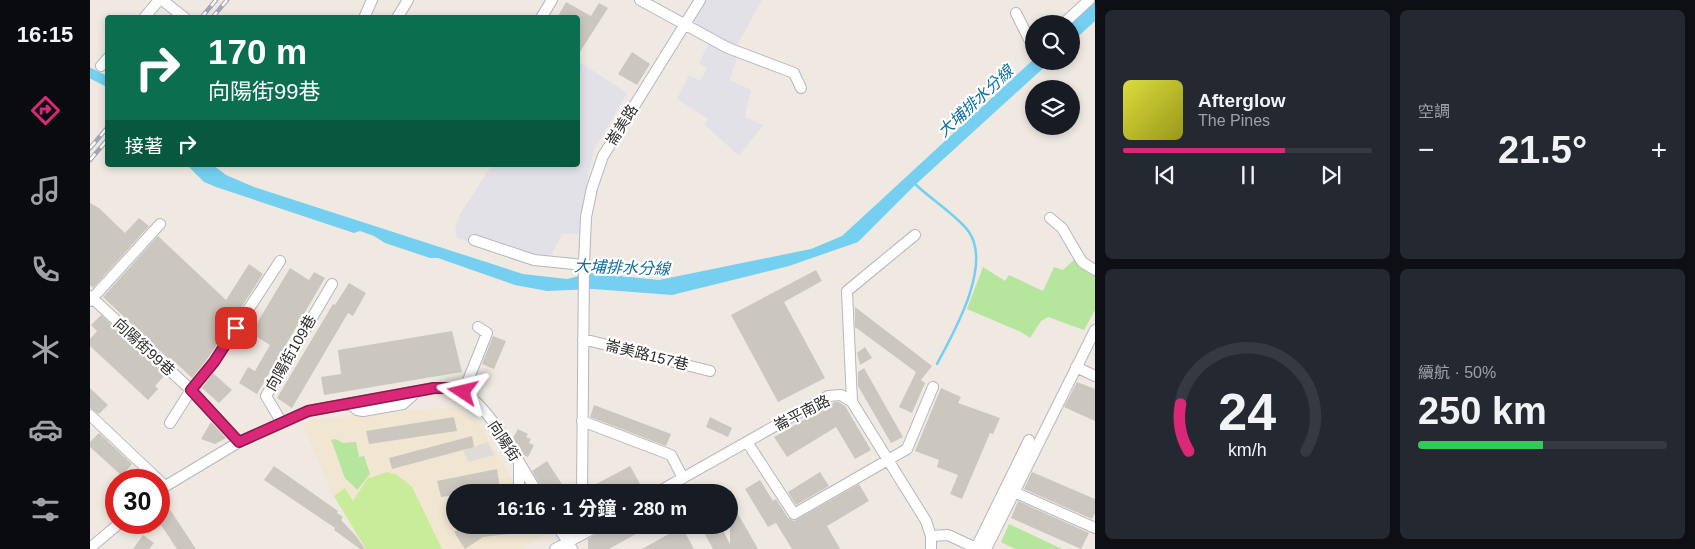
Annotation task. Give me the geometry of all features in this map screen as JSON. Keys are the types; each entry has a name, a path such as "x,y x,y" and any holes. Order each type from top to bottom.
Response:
{"street":[{"path":"147,15 161,0 181,15"},
{"path":"365,15 372,0"},
{"path":"399,15 408,0"},
{"path":"544,15 552,0"},
{"path":"640,0 728,48 794,73 801,88"},
{"name":"崙美路","path":"583,339 586,218 592,188 603,156 700,0"},
{"path":"1073,15 1090,0"},
{"path":"1016,13 1025,31"},
{"path":"1050,218 1062,228 1082,262 1095,270"},
{"path":"91,299 160,224"},
{"path":"852,402 847,291 915,235"},
{"path":"474,240 534,260 584,265"},
{"path":"170,423 191,390 214,362 280,261"},
{"name":"向陽街109巷","path":"282,423 266,396 332,284"},
{"name":"向陽街99巷","path":"91,299 191,390 239,442"},
{"path":"170,483 239,442 308,411 416,392 450,388 463,392 487,334 478,327"},
{"path":"986,549 1095,330"},
{"path":"582,484 583,339"},
{"name":"崙美路157巷","path":"583,339 710,371"},
{"path":"1076,367 1095,376"},
{"path":"747,442 794,514 909,447 933,387"},
{"name":"向陽街","path":"463,392 476,401 491,419 532,484"},
{"name":"崙平南路","path":"672,484 828,396 840,395 852,402 926,521 931,536 931,549"},
{"path":"90,414 144,469"},
{"path":"582,421 671,455 683,478"},
{"path":"931,536 948,535 976,548 1030,440"},
{"path":"518,462 520,470 518,484"},
{"path":"1014,492 1095,528"},
{"path":"90,548 107,534"},
{"path":"562,534 570,547"},
{"path":"570,547 576,534"},
{"path":"555,549 570,547 588,534"}],"shaded area":[{"path":"698,0 762,0 734,51 738,54 730,80 751,90 745,117 763,125 739,156 704,124 708,119 677,99 689,75 700,81 707,68 699,63 711,39 684,21"},
{"path":"580,62 627,93 594,150 580,234 562,234 548,261 501,254 457,238 455,229 460,214 491,167 580,167"},
{"path":"455,408 469,416 482,428 515,484 446,484 446,534 546,535 520,549 365,549 333,495 302,424 309,420"},
{"path":"488,442 494,455 468,462 463,450"}],"green space":[{"path":"1077,257 1095,271 1095,310 1084,330 1048,317 1041,321 1030,338 1021,332 967,309 983,267 1005,281 1009,275 1043,291 1054,267 1063,270"},
{"path":"335,439 343,443 356,442 359,457 364,456 370,474 357,490 345,478 331,440"},
{"path":"387,472 397,475 412,487 442,549 366,549 334,496 345,488 353,501 367,479"},
{"path":"1009,524 1062,549 1015,549 1001,542"}],"water":[{"path":"1095,2 1095,21 1080,35 1080,16"},
{"path":"1025,67 1025,70 1041,70 1030,80 1025,80 1025,85 915,185 858,242 789,266 672,295 593,289 547,291 515,285 438,258 430,258 385,243 374,236 360,231 354,233 216,187 204,182 189,167 216,167 226,175 254,187 523,274 567,279 591,273 659,280 811,249 842,236"}],"building":[{"path":"566,2 591,16 599,3 608,8 580,52 580,15 559,15"},
{"path":"632,52 650,64 637,85 618,74"},
{"path":"90,203 99,208 125,233 139,218 149,226 93,288 90,285"},
{"path":"158,236 226,300 249,264 263,274 208,358 192,378 175,362 174,364 103,297"},
{"path":"290,268 309,280 314,272 325,278 257,394 239,383 248,367 255,371 270,345 251,333"},
{"path":"816,270 822,281 784,302 825,378 778,402 731,315"},
{"path":"349,283 366,293 353,316 348,313 292,408 277,398 333,304 335,305"},
{"path":"855,307 932,366 921,380 925,383 912,413 899,407 916,372 855,327"},
{"path":"101,315 165,375 155,386 158,389 148,400 90,346 90,339 97,331 91,325"},
{"path":"452,331 462,372 324,395 321,377 341,374 338,350"},
{"path":"493,336 506,341 494,369 482,364"},
{"path":"865,347 872,358 860,365 857,353"},
{"path":"864,368 903,437 891,443 858,386 858,372"},
{"path":"213,373 232,390 219,403 202,388"},
{"path":"1077,382 1095,389 1095,421 1064,407"},
{"path":"90,388 108,405 99,414 90,408"},
{"path":"941,388 961,397 958,403 1000,418 993,434 990,433 962,499 950,494 958,475 937,467 939,460 915,451"},
{"path":"835,402 845,406 871,450 855,459 836,427 787,457 774,437"},
{"path":"594,405 671,434 666,446 590,417"},
{"path":"454,417 457,431 369,444 366,431"},
{"path":"710,417 732,428 728,437 706,427"},
{"path":"211,422 226,438 215,444 201,439"},
{"path":"518,429 528,434 526,437 531,439 529,443 534,445 528,457 522,454 513,438"},
{"path":"99,433 132,464 128,469 114,469 90,447 90,442"},
{"path":"472,436 474,447 392,469 389,458"},
{"path":"547,461 562,484 539,484 532,471"},
{"path":"274,466 338,511 337,513 343,517 341,520 365,549 360,549 334,530 335,528 264,480"},
{"path":"630,466 640,484 596,484"},
{"path":"497,469 499,484 446,484 446,496 441,497 437,481"},
{"path":"820,472 829,486 796,505 788,492"},
{"path":"1032,472 1095,499 1095,513 1092,519 1024,489"},
{"path":"760,480 773,501 776,499 788,518 794,521 859,484 869,501 827,526 840,549 792,549 776,523 768,527 745,489"},
{"path":"1018,501 1089,533 1081,549 1011,518"},
{"path":"170,510 196,549 177,549 167,534 170,534"},
{"path":"738,514 758,549 713,549 705,534 725,534 730,544 730,534 738,534"},
{"path":"455,534 508,534 483,537 465,549"},
{"path":"597,534 636,534 609,549 588,549 588,539"},
{"path":"686,534 694,549 642,549 667,535"},
{"path":"143,535 154,543 149,549 133,549"}],"waterway":[{"name":"大埔排水分線","path":"90,73 105,80"},
{"path":"914,183 964,226 975,246 976,262 968,299 937,364"}],"railway":[{"path":"204,15 216,0"},
{"path":"214,15 227,0"},
{"path":"90,148 105,130"},
{"path":"90,160 105,142"}],"route":[{"path":"236,328 214,362 191,390 239,442 308,411 434,388 450,388 463,392"}]}
